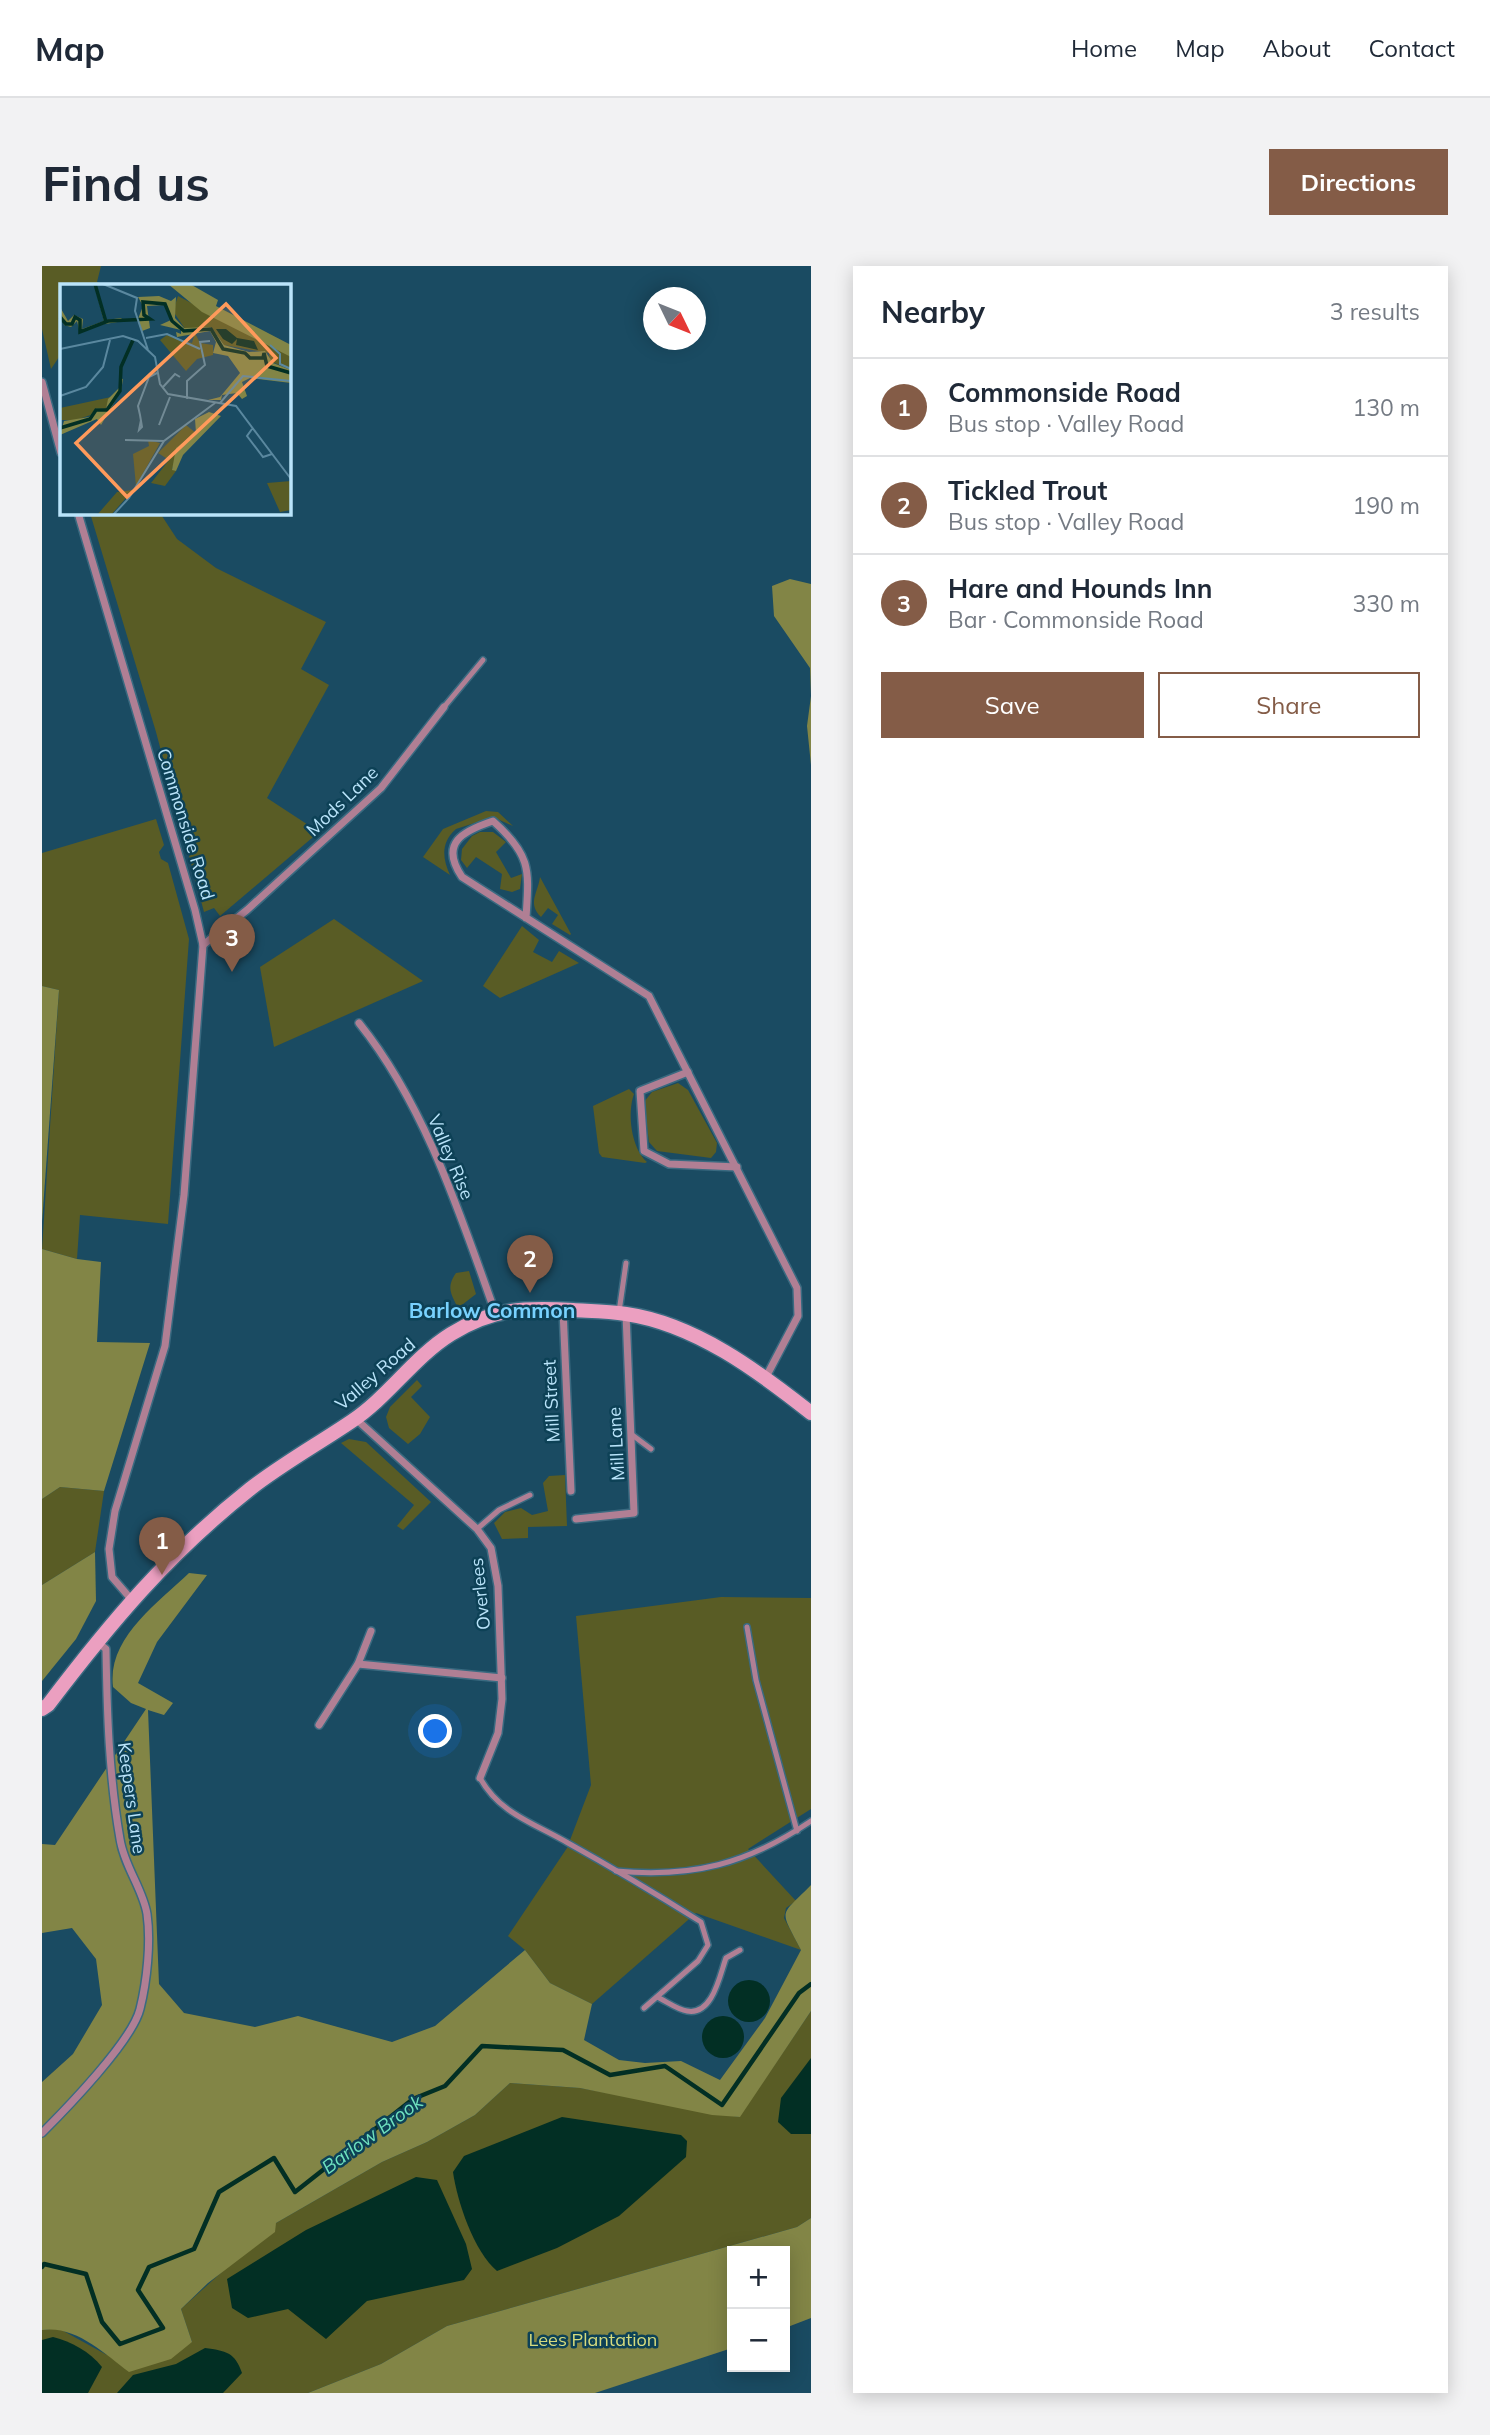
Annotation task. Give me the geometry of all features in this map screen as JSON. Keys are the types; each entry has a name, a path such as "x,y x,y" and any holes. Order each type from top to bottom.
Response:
{"main road":[{"name":"Valley Road","path":"44,1710 131,1599 181,1547 252,1487 356,1419 451,1334 495,1312 562,1310 623,1314 666,1325 711,1345 766,1377 811,1413"}],"street":[{"path":"42,382 60,449"},
{"name":"Commonside Road","path":"78,514 203,945 184,1195 165,1346 115,1511 109,1549 112,1577 131,1599"},
{"name":"Mods Lane","path":"203,945 247,910 381,788 444,707"},
{"path":"526,918 529,868 510,838 493,821 466,830 455,843 453,860 462,877 526,918 649,996 797,1288 798,1316 766,1377"},
{"name":"Valley Rise","path":"359,1023 413,1108 427,1136 495,1312"},
{"path":"688,1072 640,1091 644,1151 669,1164 737,1167"},
{"name":"Mill Street","path":"562,1310 570,1491"},
{"name":"Mill Lane","path":"576,1519 634,1513 623,1314"},
{"name":"Overlees","path":"356,1419 477,1529 491,1548 498,1586 502,1678 498,1733 480,1778"},
{"path":"319,1725 358,1664 370,1631"},
{"name":"Keepers Lane","path":"42,2133 94,2078 130,2028 140,2011 146,1966 147,1912 125,1862 120,1839 108,1756 106,1649 96,1642"},
{"path":"358,1664 502,1678"}],"lane":[{"name":"Mods Lane","path":"444,707 483,660"},
{"path":"623,1314 626,1263"},
{"path":"631,1434 651,1449"},
{"path":"477,1529 499,1510 530,1496"},
{"path":"747,1627 756,1680 797,1831"},
{"path":"480,1778 489,1795 510,1813 568,1843 701,1922 708,1945 698,1961 644,2008"},
{"path":"612,1871 649,1874 693,1870 736,1860 774,1846 811,1821"},
{"path":"657,1997 688,2012 699,2010 712,1998 726,1958 740,1950"}],"green space":[{"path":"42,266 101,266 97,282 102,284 60,284 60,356 51,369 42,329"},
{"path":"90,514 161,514 177,539 216,568 326,622 301,669 329,685 267,798 319,832 220,916 214,908 204,912 156,732"},
{"path":"790,579 811,584 811,696 810,668 774,616 772,586"},
{"path":"811,696 811,765 807,726"},
{"path":"486,811 498,812 513,826 493,817 456,829 444,850 450,875 423,857 443,829"},
{"path":"156,819 164,845 159,852 161,859 168,863 189,939 168,1224 80,1215 77,1259 42,1249 59,990 42,986 42,853"},
{"path":"480,832 493,832 506,842 496,852 511,878 522,874 520,889 512,892 500,889 502,874 476,857 467,868 461,860 462,849 472,836"},
{"path":"540,877 570,935 552,924 558,915 548,908 541,917 537,912 534,898"},
{"path":"334,919 423,981 274,1047 260,967"},
{"path":"522,926 539,940 533,952 552,962 559,951 579,963 500,998 483,986"},
{"path":"42,986 59,990 42,1222"},
{"path":"678,1083 688,1090 717,1143 716,1152 711,1158 657,1151 649,1142 644,1102 652,1092"},
{"path":"629,1089 634,1094 632,1130 637,1148 647,1162 645,1163 602,1157 599,1153 593,1106"},
{"path":"42,1249 77,1259 101,1262 97,1342 150,1343 104,1491 60,1487 42,1499"},
{"path":"469,1271 476,1294 458,1308 450,1287 451,1282 456,1273"},
{"path":"417,1380 422,1386 411,1397 430,1417 420,1434 408,1444 389,1428 386,1417 390,1407"},
{"path":"349,1439 366,1442 431,1502 403,1530 397,1526 414,1505 341,1443"},
{"path":"565,1475 567,1526 528,1527 528,1538 502,1539 494,1523 505,1512 521,1508 532,1515 548,1511 543,1483 549,1476"},
{"path":"60,1487 104,1491 95,1552 42,1585 42,1499"},
{"path":"95,1552 96,1601 76,1639 42,1681 42,1585"},
{"path":"189,1573 207,1575 157,1642 138,1683 173,1703 164,1715 148,1710 159,1984 184,2013 255,2027 298,2016 392,2042 435,2026 525,1950 550,1983 592,2004 584,2040 619,2060 645,2063 681,2061 720,2080 765,2018 801,1950 786,1914 811,1885 811,2011 740,2117 712,2115 580,2088 510,2083 475,2115 427,2142 382,2162 276,2223 275,2232 208,2283 181,2309 192,2342 171,2359 129,2372 77,2336 42,2330 42,2082 73,2054 102,2005 96,1959 72,1928 42,1933 42,1844 55,1845 146,1709 131,1703 113,1687 113,1669 118,1653 137,1623"},
{"path":"721,1597 811,1598 811,1809 748,1849 796,1901 786,1908 784,1918 801,1950 696,1913 592,2004 550,1983 525,1950 508,1936 567,1848 591,1785 576,1616"},
{"path":"811,2011 811,2218 797,2227 447,2326 381,2364 308,2393 42,2393 42,2330 58,2328 107,2355 192,2342 181,2309 276,2223 382,2162 427,2142 475,2115 510,2083 580,2088 739,2117"},
{"name":"Lees Plantation","path":"811,2218 811,2318 790,2326 790,2246 730,2246 797,2227"},
{"name":"Lees Plantation","path":"727,2247 727,2350 595,2393 308,2393 381,2364 447,2326"}],"shaded area":[{"path":"749,1980 764,1986 770,2001 764,2016 749,2022 734,2016 728,2001 734,1986"},
{"path":"723,2016 738,2022 744,2037 738,2052 723,2058 708,2052 702,2037 708,2022"},
{"path":"811,2058 811,2134 791,2134 778,2122 781,2098"},
{"path":"562,2117 681,2135 687,2141 686,2157 619,2216 557,2248 497,2271 474,2239 458,2197 453,2172 464,2156"},
{"path":"416,2177 437,2180 466,2244 472,2269 464,2280 367,2301 326,2339 288,2309 248,2318 232,2308 227,2279 306,2230"},
{"path":"53,2337 80,2348 102,2367 88,2393 42,2393 42,2340"},
{"path":"205,2348 229,2354 242,2373 223,2393 117,2393 133,2375 176,2364"}],"waterway":[{"name":"Barlow Brook","path":"42,2267 44,2264 86,2274 102,2322 120,2344 163,2328 138,2290 149,2267 194,2249 219,2192 274,2158 295,2192 413,2099 445,2086 482,2046 563,2050 610,2075 665,2066 722,2105 799,1993 811,1984"}],"place":[{"name":"Hare and Hounds Inn","path":"232,972"},
{"name":"Tickled Trout","path":"530,1293"},
{"name":"Commonside Road","path":"162,1575"}],"district":[{"name":"Barlow Common","path":"492,1310"}]}
